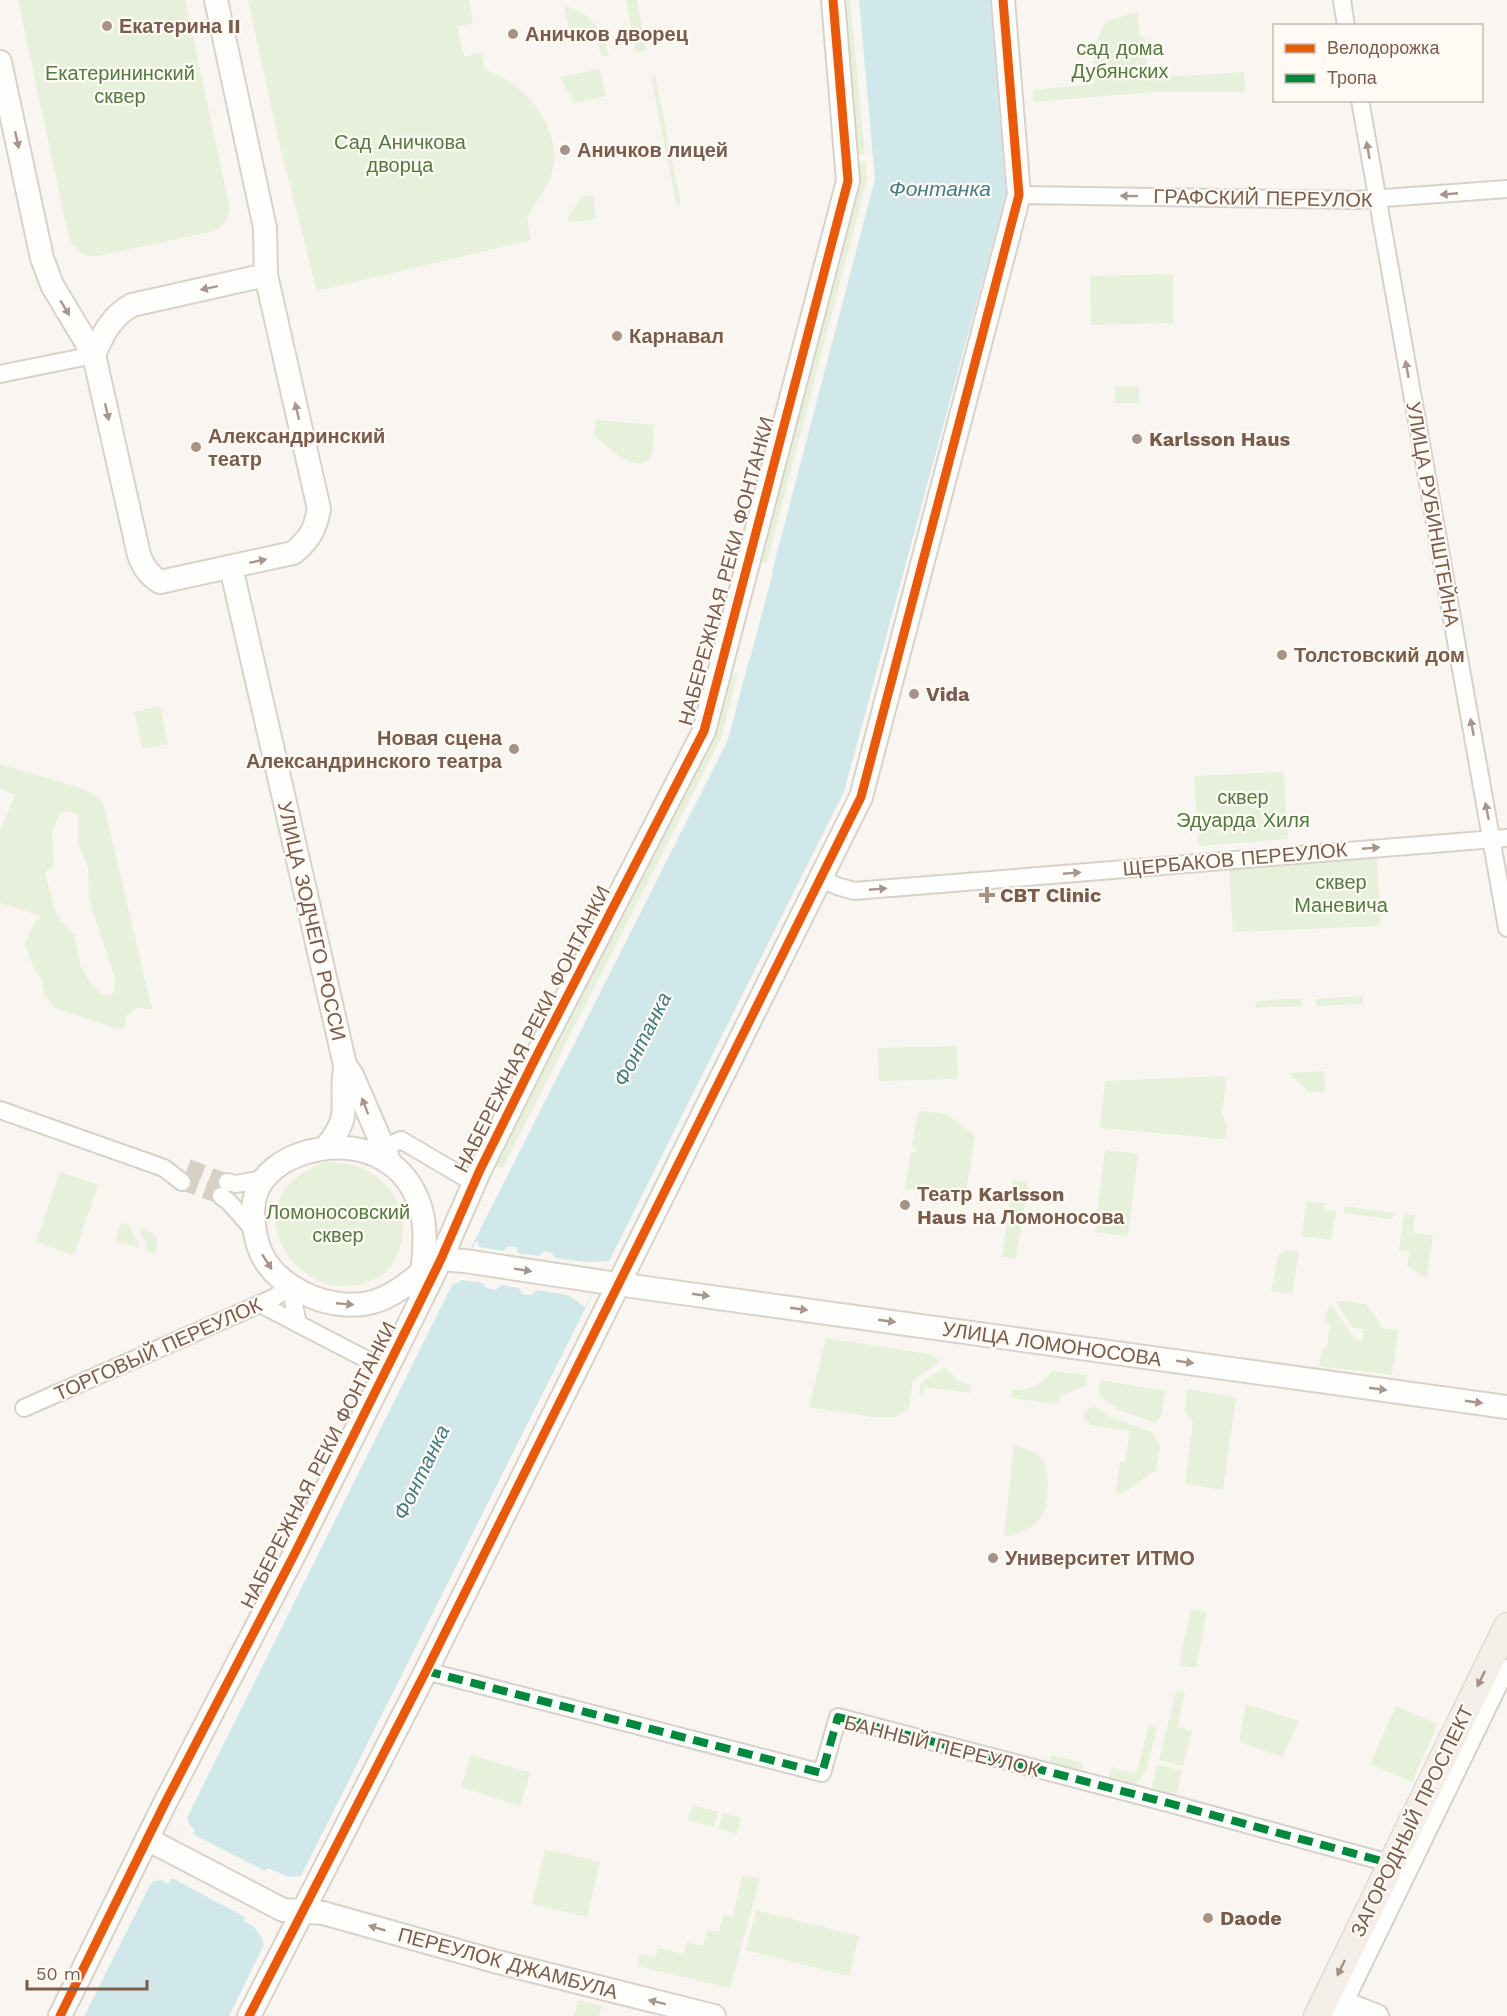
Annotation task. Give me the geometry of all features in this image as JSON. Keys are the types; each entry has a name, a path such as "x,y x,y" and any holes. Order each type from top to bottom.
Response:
{"main road":[{"path":"0,62 46,272 51,285 94,355 139,555 144,567 160,582 293,553 308,540 316,523 319,509 266,275 265,228 216,0"},
{"name":"НАБЕРЕЖНАЯ РЕКИ ФОНТАНКИ","path":"60,2016 147,1839 295,1553 416,1310 432,1265 534,1061 704,731 848,181 833,0"},
{"path":"249,2016 292,1911 426,1671 608,1283 822,879 861,797 1019,195 1004,0"},
{"path":"94,355 110,323 120,312 132,305 266,275"},
{"name":"УЛИЦА ЗОДЧЕГО РОССИ","path":"231,567 345,1065 343,1119 338,1133 326,1147"},
{"name":"УЛИЦА ЗОДЧЕГО РОССИ","path":"345,1065 352,1075 387,1156"},
{"path":"348,1146 387,1156 410,1186 421,1212 432,1265 386,1299 355,1305 325,1301 303,1294 290,1286 267,1263 259,1248 254,1230 254,1202 264,1179 276,1167 293,1156 326,1147 348,1146"},
{"name":"УЛИЦА ЛОМОНОСОВА","path":"432,1265 465,1261 608,1283 1507,1407"},
{"name":"ЗАГОРОДНЫЙ ПРОСПЕКТ","path":"1331,2008 1391,1865 1507,1626"},
{"path":"147,1839 292,1911"},
{"name":"ПЕРЕУЛОК ДЖАМБУЛА","path":"292,1911 323,1913 494,1961 714,2016"},
{"path":"1331,2008 1377,2016"}],"street":[{"path":"1342,0 1346,24"},
{"name":"УЛИЦА РУБИНШТЕЙНА","path":"1360,102 1377,200 1500,838 1507,928"},
{"name":"ГРАФСКИЙ ПЕРЕУЛОК","path":"1019,195 1377,200 1507,189"},
{"path":"0,374 94,355"},
{"name":"ЩЕРБАКОВ ПЕРЕУЛОК","path":"822,879 854,891 1500,838"},
{"path":"0,1110 185,1175"},
{"path":"387,1156 401,1140 474,1184"},
{"path":"254,1230 228,1201 224,1189 236,1184 264,1179"},
{"path":"290,1286 298,1324"},
{"name":"ТОРГОВЫЙ ПЕРЕУЛОК","path":"24,1408 260,1304 290,1286"},
{"path":"260,1304 385,1369"},
{"name":"ЗАГОРОДНЫЙ ПРОСПЕКТ","path":"1331,2008 1507,1668"},
{"name":"БАННЫЙ ПЕРЕУЛОК","path":"426,1671 822,1773 838,1717 1165,1802 1391,1865"}],"green space":[{"name":"Екатерининский сквер","path":"18,0 185,0 229,204 227,218 222,225 210,232 98,256 76,250 69,238"},
{"name":"Сад Аничкова дворца","path":"248,0 469,0 473,23 457,27 464,57 481,53 485,69 510,82 524,93 541,115 552,140 553,168 549,181 527,217 531,240 317,291 280,147"},
{"path":"626,0 637,0 646,50 636,52"},
{"path":"842,0 850,0 865,155 857,155"},
{"path":"564,6 581,13 594,23 609,55 602,57 595,41 587,35 570,34"},
{"name":"сад дома Дубянских","path":"1138,12 1139,36 1145,37 1148,78 1244,72 1245,92 1153,92 1033,102 1033,90 1095,84 1093,47 1106,21"},
{"path":"600,69 606,96 574,103 560,77"},
{"path":"655,76 681,206 677,207 651,77"},
{"path":"865,161 867,179 767,562 758,563 859,178 858,162"},
{"path":"593,195 596,219 569,223 568,217 581,197"},
{"path":"1173,274 1173,323 1091,325 1090,276"},
{"path":"1115,386 1139,386 1139,403 1115,403"},
{"path":"596,420 654,425 652,455 644,463 629,461 621,457 594,435"},
{"path":"738,673 721,738 502,1169 495,1165 713,735 729,677"},
{"path":"160,706 168,744 142,749 134,712"},
{"path":"0,764 86,790 103,802 152,1009 136,1008 126,1016 125,1028 118,1029 55,1008 44,994 42,980 32,964 25,943 34,923 42,916 0,903 0,831 15,795 0,788","holes":["69,811 78,815 78,844 88,867 89,900 115,978 114,993 105,996 92,985 81,967 74,935 56,914 45,873 54,864 52,833 59,814"]},
{"name":"сквер Эдуарда Хиля","path":"1284,772 1288,839 1199,846 1194,776"},
{"name":"сквер Маневича","path":"1377,858 1380,926 1233,932 1229,867 1282,864 1292,867 1299,863"},
{"path":"1363,996 1363,1004 1316,1006 1316,999"},
{"path":"1302,998 1302,1006 1256,1008 1255,1001"},
{"path":"957,1046 958,1079 879,1081 878,1048"},
{"path":"1324,1071 1325,1092 1309,1092 1288,1073"},
{"path":"1224,1076 1226,1081 1222,1114 1227,1125 1225,1139 1100,1128 1105,1081"},
{"path":"921,1111 947,1114 975,1136 965,1198 905,1187 911,1152 915,1152 916,1147 912,1146 917,1115"},
{"path":"1105,1150 1138,1154 1128,1236 1095,1232"},
{"name":"Ломоносовский сквер","path":"327,1162 345,1163 376,1176 388,1187 397,1201 402,1216 403,1233 399,1251 389,1268 373,1280 344,1286 318,1281 297,1266 282,1246 276,1222 280,1198 296,1177"},
{"path":"60,1172 98,1185 74,1255 36,1242"},
{"path":"1013,1180 1028,1182 1016,1259 1002,1257"},
{"path":"1306,1201 1325,1203 1324,1210 1336,1212 1331,1240 1302,1236"},
{"path":"1345,1206 1394,1213 1390,1219 1344,1213"},
{"path":"1404,1214 1415,1215 1413,1233 1433,1235 1427,1277 1407,1267 1410,1251 1399,1250"},
{"path":"121,1223 131,1227 131,1231 139,1242 137,1247 118,1242 116,1238"},
{"path":"141,1228 157,1238 156,1251 153,1253 145,1250 147,1244 140,1232"},
{"path":"1288,1250 1299,1252 1292,1295 1271,1291 1279,1254"},
{"path":"1336,1302 1366,1304 1380,1323 1380,1328 1398,1330 1392,1375 1319,1366 1322,1348 1327,1348 1330,1324 1325,1323 1325,1320 1331,1304 1355,1340 1362,1341 1364,1329 1353,1328"},
{"path":"826,1338 928,1354 936,1357 940,1362 913,1380 909,1408 895,1417 872,1417 809,1407"},
{"path":"944,1367 959,1381 971,1386 970,1393 924,1387 922,1395 919,1395 921,1383"},
{"path":"1052,1371 1087,1375 1086,1385 1062,1396 1056,1404 1011,1398 1012,1390 1035,1386"},
{"path":"1100,1380 1165,1391 1162,1415 1156,1423 1119,1410 1099,1395"},
{"path":"1187,1389 1236,1397 1223,1490 1185,1484 1193,1421 1185,1413"},
{"path":"1096,1407 1110,1417 1152,1432 1160,1446 1156,1470 1123,1493 1116,1492 1120,1462 1125,1462 1130,1431 1091,1425 1083,1417 1084,1412"},
{"path":"1014,1445 1036,1454 1045,1464 1048,1480 1047,1500 1045,1510 1034,1525 1016,1535 1004,1536"},
{"path":"1191,1609 1207,1612 1196,1668 1179,1665"},
{"path":"1176,1691 1185,1693 1177,1727 1192,1731 1183,1766 1159,1760"},
{"path":"1246,1704 1299,1721 1282,1757 1239,1742"},
{"path":"1396,1706 1438,1724 1412,1782 1370,1764"},
{"path":"1149,1726 1157,1728 1145,1770 1137,1784 1131,1787 1108,1782 1112,1767 1136,1774"},
{"path":"471,1755 530,1773 520,1806 461,1787"},
{"path":"1052,1755 1083,1763 1080,1775 1049,1766"},
{"path":"1157,1764 1182,1771 1176,1797 1151,1791"},
{"path":"692,1805 718,1812 714,1827 688,1820"},
{"path":"723,1813 741,1818 737,1834 718,1828"},
{"path":"545,1849 600,1862 587,1917 532,1904"},
{"path":"742,1875 760,1879 730,1988 637,1966 640,1954 656,1957 658,1948 684,1954 687,1942 703,1946 707,1930 719,1932 724,1914 733,1916"},
{"path":"756,1910 859,1936 849,1976 746,1950"},
{"path":"578,2000 602,2006 599,2016 574,2016"}],"water":[{"name":"Фонтанка","path":"859,0 990,0 1006,194 844,792 229,2016 84,2016 150,1885 187,1818 452,1285 728,740 875,179"}],"pier":[{"path":"770,571 773,572 750,659 747,659"},
{"path":"477,1240 479,1247 503,1251 508,1246 516,1247 518,1253 539,1256 544,1251 552,1253 555,1258 586,1262 609,1261 585,1307 568,1295 537,1290 531,1295 522,1294 519,1288 501,1285 495,1290 486,1288 483,1283 463,1280 452,1285"},
{"path":"187,1818 190,1826 195,1829 193,1834 265,1871 268,1868 288,1877 301,1876 264,1946 261,1936 253,1926 244,1921 245,1917 172,1878 168,1884 161,1880 150,1885"}],"tunnel":[{"path":"188,1167 227,1182"},
{"path":"182,1182 221,1196"}],"marked path":[{"path":"426,1671 822,1773 838,1717 1172,1804 1391,1865"}],"cycle path":[{"path":"60,2016 164,1805 295,1553 416,1310 479,1172 534,1061 704,731 848,181 833,0"},
{"path":"249,2016 426,1671 861,797 1019,195 1003,0"}],"place":[{"name":"Екатерина II","path":"107,26"},
{"name":"Аничков дворец","path":"513,34"},
{"name":"Аничков лицей","path":"565,150"},
{"name":"Карнавал","path":"617,336"},
{"name":"Karlsson Haus","path":"1137,439"},
{"name":"Александринский театр","path":"196,447"},
{"name":"Толстовский дом","path":"1282,655"},
{"name":"Vida","path":"914,694"},
{"name":"Новая сцена Александринского театра","path":"514,749"},
{"name":"CBT Clinic","path":"987,895"},
{"name":"Театр Karlsson Haus на Ломоносова","path":"905,1205"},
{"name":"Университет ИТМО","path":"993,1558"},
{"name":"Daode","path":"1208,1918"}]}
